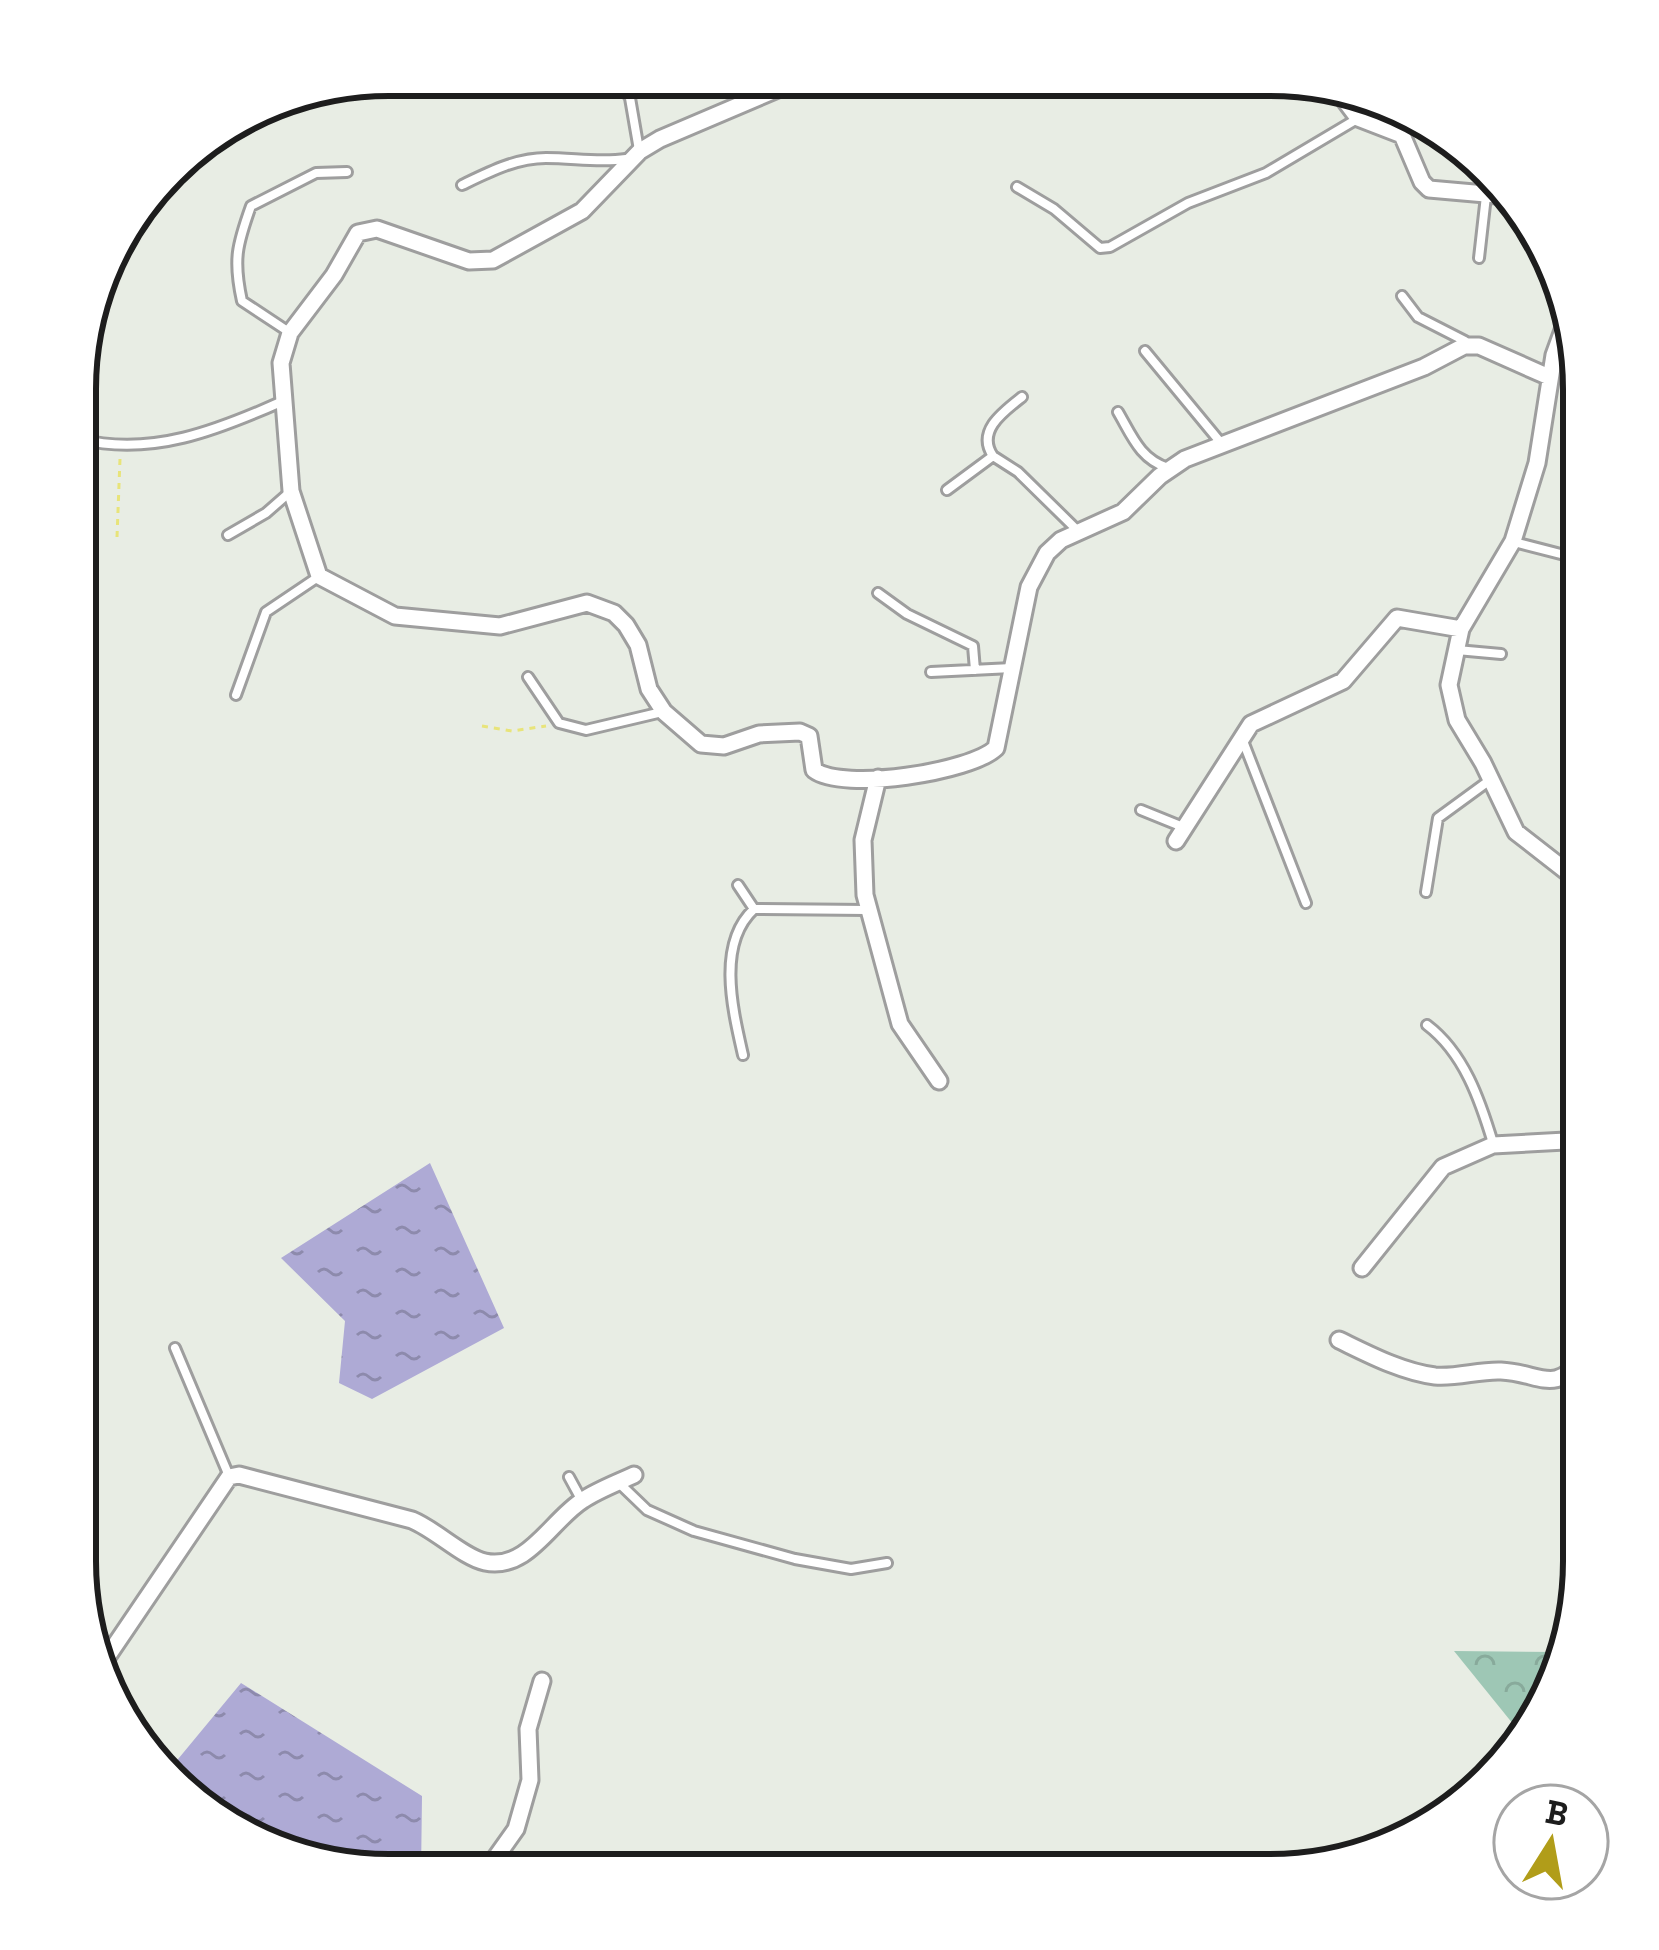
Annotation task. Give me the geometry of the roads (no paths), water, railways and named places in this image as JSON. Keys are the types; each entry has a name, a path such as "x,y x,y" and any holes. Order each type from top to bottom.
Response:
{"street":[{"path":"761,96 660,139 636,155 582,211 493,260 469,261 377,229 358,233 334,275 290,333 281,363 291,491 319,576 395,616 500,626 587,603 614,613 638,645 649,689 664,712 700,744 724,746 759,734 800,732 809,736 814,770 820,776 878,778 961,766 986,757 1000,736 1036,570 1047,553 1123,512 1169,468 1472,344 1549,377"},
{"path":"1350,107 1358,118 1402,135 1429,189 1486,195"},
{"path":"1559,345 1549,377 1540,448 1513,541 1461,629 1449,685 1452,705 1516,832 1563,869"},
{"path":"1180,834 1217,782 1241,734 1261,717 1343,681 1397,618 1461,629"},
{"path":"878,778 863,841 869,910 901,1024 939,1081"},
{"path":"1363,1268 1443,1167 1493,1145 1562,1141"},
{"path":"1339,1340 1431,1376 1500,1371 1562,1379"},
{"path":"111,1652 230,1477 239,1474 412,1520 481,1561 507,1563 533,1548 582,1501 626,1479"},
{"path":"499,1853 516,1829 530,1780 527,1729 542,1681"}],"lane":[{"path":"462,185 502,166 542,158 602,162 636,155 630,96"},
{"path":"1017,188 1054,209 1100,248 1110,247 1188,203 1266,173 1358,118"},
{"path":"290,333 242,301 234,266 237,244 251,206 316,173 347,172"},
{"path":"1479,258 1486,195"},
{"path":"1402,296 1418,317 1472,344"},
{"path":"1145,351 1221,443"},
{"path":"1022,397 998,416 988,432 987,447 1079,532"},
{"path":"96,442 154,445 222,428 284,401"},
{"path":"1118,412 1141,452 1151,462 1169,468"},
{"path":"946,490 994,456"},
{"path":"228,535 266,513 291,491"},
{"path":"1513,541 1563,554"},
{"path":"236,695 266,612 319,576"},
{"path":"878,593 907,614 964,638 974,646 975,670"},
{"path":"1455,650 1501,654"},
{"path":"931,672 1013,668"},
{"path":"528,677 559,723 586,730 664,712"},
{"path":"1241,734 1306,903"},
{"path":"1426,892 1438,818 1491,779"},
{"path":"1141,810 1180,834"},
{"path":"738,885 754,909"},
{"path":"743,1055 730,998 732,960 742,919 754,909 869,910"},
{"path":"1427,1025 1449,1041 1483,1110 1493,1145"},
{"path":"175,1348 230,1477"},
{"path":"569,1477 582,1501"},
{"path":"626,1479 647,1510 694,1531 851,1569 887,1564"}],"water":[{"path":"430,1163 504,1328 372,1399 339,1383 345,1321 281,1258"},
{"path":"241,1683 422,1796 421,1853 332,1848 277,1832 211,1793 176,1761"}]}
